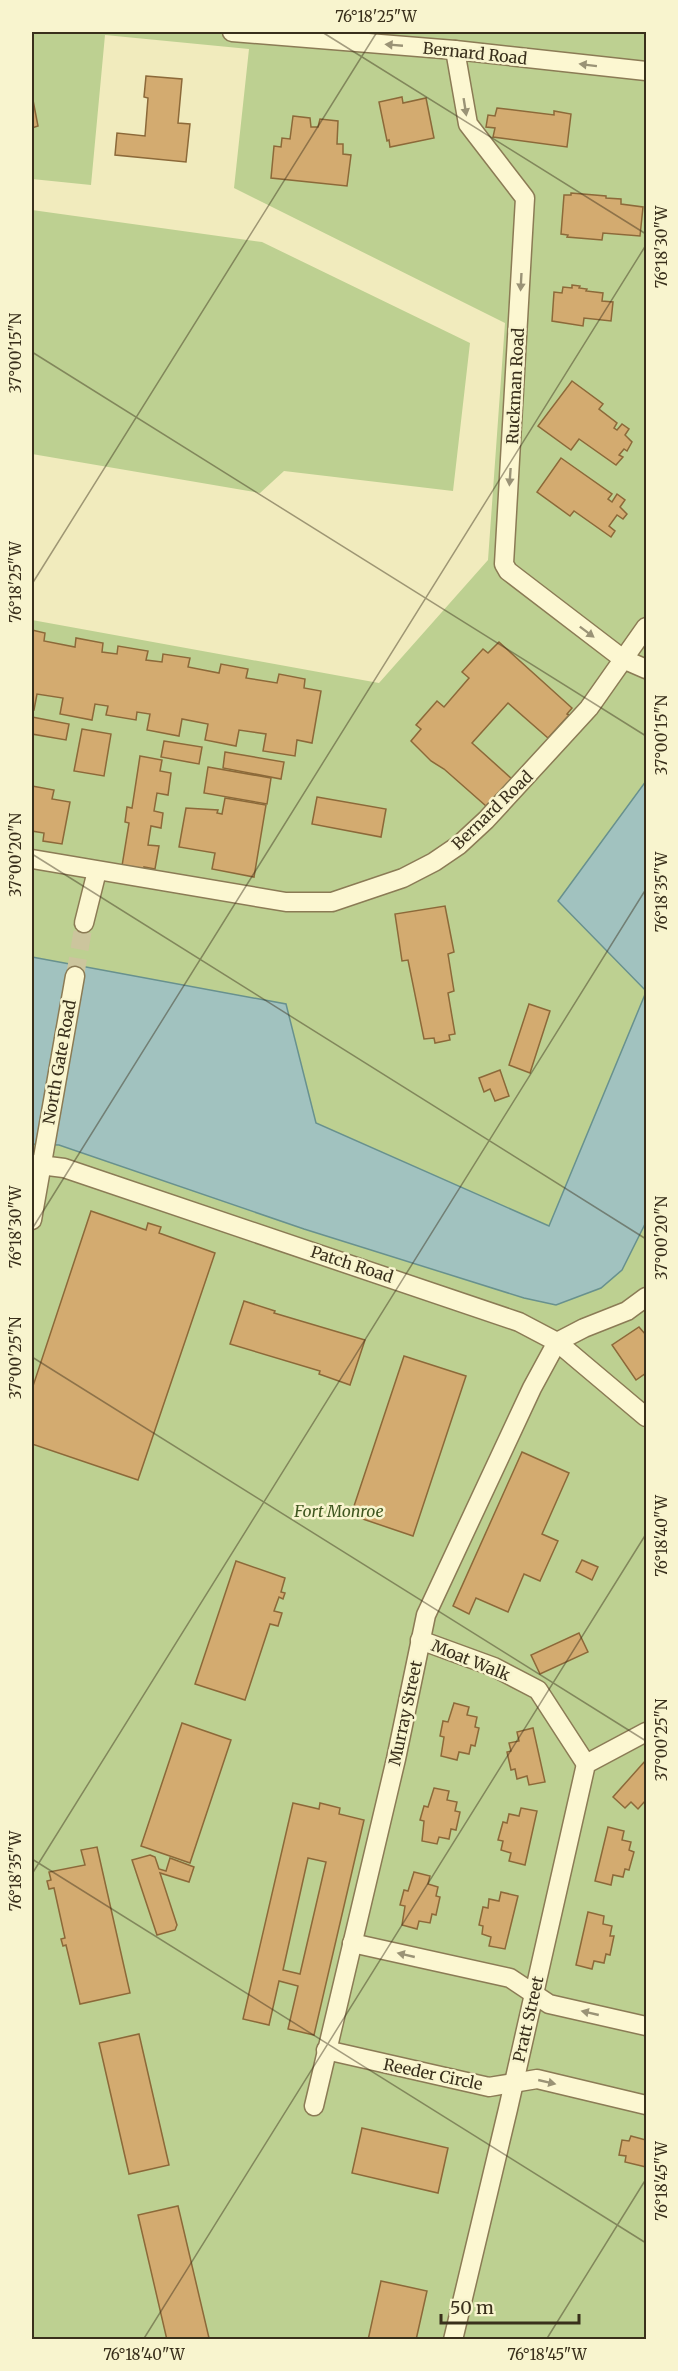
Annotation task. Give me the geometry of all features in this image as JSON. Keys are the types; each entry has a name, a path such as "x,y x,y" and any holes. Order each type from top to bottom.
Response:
{"street":[{"name":"Bernard Road","path":"232,32 455,50 646,71"},
{"name":"Ruckman Road","path":"455,50 468,124 525,198 504,564 508,571 623,659 646,669"},
{"name":"Bernard Road","path":"32,859 286,902 332,903 403,879 459,845 486,820 589,708 646,627"},
{"path":"84,923 97,871"},
{"name":"North Gate Road","path":"32,1220 39,1160 75,976"},
{"name":"Patch Road","path":"39,1160 421,1287 519,1322 557,1342 646,1417"},
{"path":"557,1342 584,1328 627,1311 646,1297"},
{"name":"Murray Street","path":"314,2106 396,1759 426,1615 531,1388 557,1342"},
{"name":"Moat Walk","path":"420,1640 494,1667 538,1690 586,1764"},
{"path":"586,1764 646,1732"},
{"name":"Pratt Street","path":"453,2340 586,1764"},
{"path":"352,1943 510,1978 549,2004 646,2026"},
{"name":"Reeder Circle","path":"326,2050 489,2087 514,2081 537,2079 646,2105"}],"green space":[{"name":"Fort Monroe","path":"32,32 646,32 646,2339 32,2339 32,620 379,683 488,560 505,323 234,188 249,49 105,35 91,185 32,179"},
{"path":"32,210 262,242 470,343 453,491 284,471 260,493 32,454"}],"water":[{"path":"646,781 646,991 558,901"},
{"path":"32,957 286,1004 316,1123 549,1226 646,992 646,1222 622,1270 601,1288 556,1305 524,1298 304,1229 59,1145 32,1144"}],"building":[{"path":"146,76 182,79 178,123 190,124 186,162 115,155 117,133 145,136 148,98 144,97"},
{"path":"32,95 38,126 32,128"},
{"path":"402,97 403,103 426,98 434,138 390,147 379,102"},
{"path":"497,108 554,115 554,111 571,114 567,147 493,137 495,128 486,127 488,115 495,116"},
{"path":"293,116 310,118 311,127 318,127 320,119 338,121 337,144 343,144 343,154 351,155 347,186 271,178 274,146 281,147 282,138 290,139"},
{"path":"571,193 606,196 606,198 621,199 621,204 643,207 640,236 603,233 602,240 567,237 568,235 561,234 564,195 571,195"},
{"path":"572,285 587,289 586,291 603,293 602,301 613,302 611,321 584,318 583,326 552,321 554,292 562,293 563,287 572,288"},
{"path":"572,381 603,404 599,409 617,423 614,428 617,430 622,424 629,429 625,435 632,442 627,451 624,449 619,455 623,457 616,465 579,439 571,450 538,426"},
{"path":"561,458 612,494 608,499 612,502 617,494 625,500 620,507 627,514 623,519 617,515 609,526 615,531 611,537 574,511 570,516 537,492"},
{"path":"32,630 45,633 44,641 75,647 76,638 103,643 102,652 117,654 118,646 148,651 146,660 162,662 163,654 190,658 188,667 219,673 221,664 248,669 246,678 277,683 279,674 305,679 304,688 321,691 312,743 297,740 295,756 263,751 266,734 239,730 236,746 205,740 208,724 182,719 179,736 147,730 150,714 137,712 136,720 106,715 108,706 95,704 92,720 60,714 63,698 37,694 34,710 32,709"},
{"path":"499,642 572,708 567,714 569,715 548,738 508,703 472,743 512,779 486,806 444,769 431,761 411,741 421,729 416,725 437,701 444,707 469,678 462,672 483,649 488,653"},
{"path":"32,717 69,724 66,740 32,734"},
{"path":"82,729 111,734 104,776 74,771"},
{"path":"164,741 202,747 199,764 161,757"},
{"path":"225,752 284,762 281,779 223,768"},
{"path":"140,756 162,760 160,771 171,773 168,795 157,793 154,811 163,813 161,828 151,826 148,845 159,846 155,869 144,867 144,870 122,866 129,823 125,822 127,807 132,808"},
{"path":"208,767 271,778 267,804 204,793"},
{"path":"32,786 54,790 52,799 70,802 62,844 43,841 44,833 32,831"},
{"path":"317,797 386,809 381,837 312,824"},
{"path":"225,798 266,805 254,877 212,869 215,853 179,847 186,808 218,810 217,813 222,814"},
{"path":"445,906 454,952 448,954 454,991 448,993 455,1034 449,1035 450,1040 435,1043 434,1038 424,1039 408,960 402,961 395,914"},
{"path":"529,1004 550,1011 530,1073 509,1065"},
{"path":"500,1070 509,1096 495,1101 490,1089 484,1092 479,1078"},
{"path":"91,1211 146,1230 148,1223 161,1227 159,1233 215,1253 138,1480 32,1444 32,1389"},
{"path":"244,1301 275,1311 274,1313 365,1340 350,1385 319,1374 320,1371 230,1344"},
{"path":"639,1327 646,1335 646,1373 636,1380 612,1345"},
{"path":"404,1356 466,1376 413,1536 351,1515"},
{"path":"522,1452 569,1473 542,1534 558,1541 540,1581 524,1574 508,1612 476,1598 469,1614 453,1606"},
{"path":"582,1560 598,1567 592,1580 576,1572"},
{"path":"236,1561 285,1578 281,1592 285,1593 283,1599 279,1597 274,1611 282,1613 278,1626 270,1624 245,1700 195,1684"},
{"path":"579,1633 588,1652 540,1674 531,1655"},
{"path":"454,1703 469,1707 467,1715 477,1717 475,1727 479,1728 475,1746 471,1745 469,1754 459,1752 457,1760 441,1756 444,1737 440,1736 443,1721 448,1722"},
{"path":"182,1723 231,1740 190,1863 141,1846"},
{"path":"533,1728 545,1782 529,1785 527,1776 517,1779 515,1769 511,1770 507,1752 511,1751 509,1743 519,1741 517,1732"},
{"path":"646,1760 646,1803 645,1801 638,1809 631,1802 625,1808 613,1797"},
{"path":"434,1788 449,1791 447,1800 457,1802 455,1811 460,1812 456,1830 451,1829 449,1839 439,1837 437,1844 422,1841 424,1821 420,1820 424,1806 428,1807"},
{"path":"293,1803 319,1809 320,1803 340,1808 339,1814 364,1820 314,2035 288,2029 298,1986 279,1981 269,2025 243,2019","holes":["308,1858 326,1862 300,1974 283,1970"]},
{"path":"521,1808 537,1811 525,1865 509,1861 511,1853 501,1850 503,1841 498,1840 503,1822 507,1823 509,1814 519,1816"},
{"path":"608,1827 624,1831 622,1840 631,1842 629,1850 634,1852 629,1870 625,1869 623,1877 613,1875 611,1885 595,1881"},
{"path":"97,1847 130,1993 80,2004 66,1945 63,1946 61,1939 65,1938 54,1888 49,1889 47,1881 51,1880 49,1872 85,1865 81,1850"},
{"path":"150,1855 155,1857 159,1869 166,1871 170,1858 194,1867 189,1882 160,1873 177,1925 175,1930 157,1935 132,1860"},
{"path":"414,1872 430,1876 428,1884 438,1887 436,1896 440,1897 436,1915 432,1914 430,1923 419,1921 417,1929 402,1925 405,1906 400,1905 404,1890 408,1891"},
{"path":"501,1892 518,1896 505,1949 489,1946 491,1937 482,1934 483,1926 479,1925 483,1907 488,1908 489,1899 499,1901"},
{"path":"588,1912 604,1916 603,1924 612,1926 610,1936 614,1936 610,1955 606,1954 604,1963 594,1961 592,1969 576,1965"},
{"path":"139,2034 169,2165 129,2174 99,2043"},
{"path":"362,2128 448,2148 438,2193 352,2173"},
{"path":"631,2136 646,2140 646,2167 625,2162 626,2156 619,2155 622,2140 629,2141"},
{"path":"178,2206 209,2338 201,2340 167,2340 138,2215"},
{"path":"381,2281 427,2291 416,2340 368,2340"}],"tunnel":[{"path":"75,976 84,923"}]}
